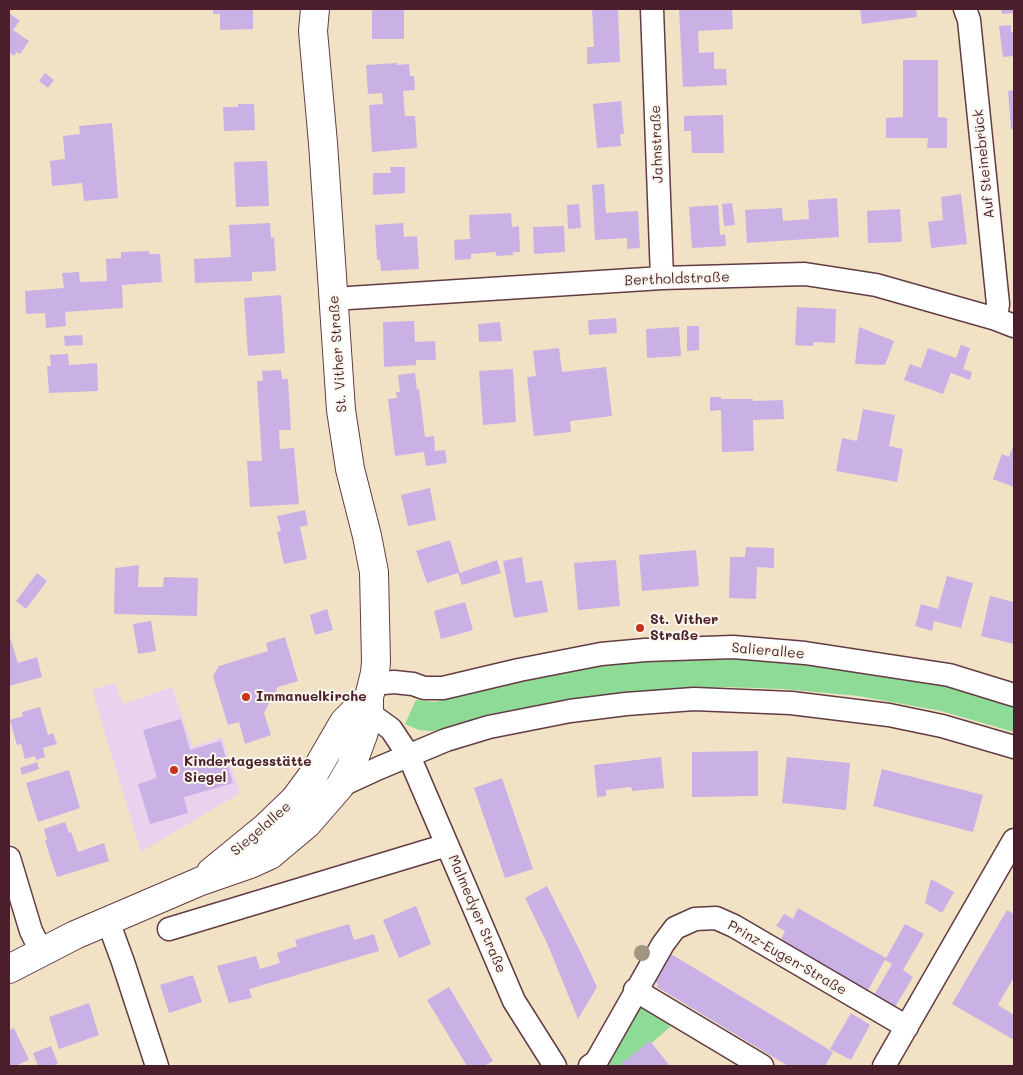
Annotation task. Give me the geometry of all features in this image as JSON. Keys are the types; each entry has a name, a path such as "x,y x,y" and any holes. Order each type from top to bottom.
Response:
{"main road":[{"name":"St. Vither Straße","path":"315,9 313,31 341,410 350,469 374,572 376,662 370,698"},
{"name":"Siegelallee","path":"9,968 41,951 108,921 201,881 270,855 307,824 340,786 351,767 363,735 370,698"},
{"name":"Siegelallee","path":"201,881 266,827 295,799 315,772 344,722 370,698"}],"street":[{"name":"Jahnstraße","path":"652,9 662,278"},
{"name":"Auf Steinebrück","path":"965,9 969,20 998,304 1005,322"},
{"name":"Bertholdstraße","path":"334,300 662,278 805,274 876,285 1005,322"},
{"name":"Salierallee","path":"370,698 394,682 414,684 424,688 443,688 519,670 601,654 645,650 733,647 805,653 949,675 1014,695"},
{"path":"370,698 409,756"},
{"path":"340,786 446,740 489,727 570,711 626,704 694,699 792,703 881,713 942,726 1014,747"},
{"name":"Malmedyer Straße","path":"409,756 514,1001 555,1066"},
{"path":"884,1066 1014,840"},
{"path":"169,930 447,845"},
{"path":"9,858 31,931 41,951"},
{"name":"Prinz-Eugen-Straße","path":"590,1066 596,1062 662,944 675,928 696,919 716,918 734,926 907,1027"},
{"path":"108,921 157,1066"},
{"path":"635,990 762,1066"}],"shaded area":[{"name":"Kindertagesstätte Siegel","path":"115,683 123,704 172,687 193,747 222,737 240,793 141,852 92,690"}],"green space":[{"path":"737,654 823,659 1014,699 1014,732 941,711 859,696 783,689 725,687 600,695 506,713 447,729 432,731 419,730 405,724 416,700 435,702 557,672 653,659"},
{"path":"633,997 677,1021 625,1066 600,1066"}],"building":[{"path":"213,9 253,9 253,29 220,30 220,14 213,14"},
{"path":"372,9 404,9 404,39 372,39"},
{"path":"592,9 618,9 620,62 587,64 587,47 594,47"},
{"path":"679,9 732,9 733,29 698,31 699,53 714,52 714,69 726,69 727,85 683,87"},
{"path":"860,9 916,9 917,17 862,24"},
{"path":"1001,9 1014,9 1014,13 1002,14"},
{"path":"9,13 20,21 13,30 29,41 20,54 17,52 14,56 9,52"},
{"path":"1011,25 1011,32 1014,32 1014,56 1003,57 999,26"},
{"path":"903,60 938,60 938,117 947,118 947,148 927,148 928,138 886,138 886,118 903,117"},
{"path":"397,63 397,65 409,64 410,76 414,76 415,90 403,91 405,116 415,116 417,148 372,152 369,105 383,104 382,93 368,94 366,65"},
{"path":"45,73 54,80 48,88 39,81"},
{"path":"1014,90 1014,129 1011,129 1008,91"},
{"path":"621,101 624,134 620,134 621,146 597,148 593,104"},
{"path":"238,104 254,104 255,130 224,131 223,107 238,107"},
{"path":"723,115 724,153 692,153 691,131 684,131 684,116"},
{"path":"112,123 118,198 84,201 82,183 52,186 50,161 65,159 63,136 80,134 79,126"},
{"path":"267,161 269,206 236,207 234,162"},
{"path":"390,167 405,167 405,193 373,195 373,173 391,173"},
{"path":"604,184 606,213 638,211 640,248 627,249 627,238 595,240 592,185"},
{"path":"961,194 967,244 931,248 928,222 943,220 941,197"},
{"path":"837,198 839,237 747,243 745,210 782,208 783,221 809,219 808,200"},
{"path":"732,203 735,225 724,226 722,204"},
{"path":"579,204 581,228 568,229 567,205"},
{"path":"718,205 720,235 725,234 726,246 692,248 689,207"},
{"path":"900,209 902,242 868,243 867,211"},
{"path":"511,213 512,227 519,226 520,252 513,252 513,255 496,256 496,252 471,254 471,259 455,260 454,240 470,239 469,215"},
{"path":"270,223 271,238 274,237 276,271 252,272 252,281 195,283 194,259 231,257 229,225"},
{"path":"403,223 404,237 417,236 419,269 381,271 380,260 377,260 375,225"},
{"path":"564,226 565,252 534,254 533,227"},
{"path":"149,251 149,254 160,254 162,282 122,285 123,308 65,312 66,326 46,328 45,313 26,314 25,291 64,288 62,273 79,272 80,282 107,281 106,259 121,258 121,252"},
{"path":"281,295 285,353 248,356 244,298"},
{"path":"797,307 836,309 835,343 814,342 813,346 795,345"},
{"path":"616,318 617,333 589,335 588,320"},
{"path":"414,321 415,342 435,341 436,360 416,360 416,365 384,367 383,322"},
{"path":"500,322 502,341 479,342 478,324"},
{"path":"687,326 699,326 699,350 687,351"},
{"path":"679,327 681,356 647,358 646,329"},
{"path":"859,327 894,341 885,365 855,364"},
{"path":"82,335 83,345 65,346 64,336"},
{"path":"961,345 970,348 963,369 972,372 970,380 951,373 943,394 904,380 910,364 921,368 928,348 956,358"},
{"path":"559,348 562,372 606,367 612,416 570,421 571,432 534,436 527,377 536,376 533,351"},
{"path":"68,354 69,365 97,363 98,391 49,393 47,366 51,366 50,355"},
{"path":"513,369 516,422 483,425 479,371"},
{"path":"281,370 282,379 288,379 291,430 279,430 280,449 294,448 299,504 250,507 247,461 262,461 257,381 263,381 262,371"},
{"path":"415,373 425,437 434,436 435,451 445,450 447,463 426,466 424,452 395,456 388,399 397,398 396,392 400,392 398,375"},
{"path":"710,397 753,399 753,401 783,400 784,419 753,420 754,451 722,452 721,410 710,411"},
{"path":"863,409 895,415 889,446 903,449 897,482 836,471 842,438 857,441"},
{"path":"1014,444 1014,487 993,479 1002,454 1009,457"},
{"path":"430,488 436,520 408,526 401,495"},
{"path":"305,510 308,525 300,527 307,559 284,564 277,532 281,531 277,516"},
{"path":"450,540 460,573 497,560 501,573 462,585 458,573 427,583 416,551"},
{"path":"746,547 774,548 774,568 757,567 756,599 729,598 730,557 745,557"},
{"path":"696,550 699,586 642,591 639,555"},
{"path":"522,557 526,583 542,580 548,612 514,618 503,561"},
{"path":"616,560 620,606 578,610 574,563"},
{"path":"139,565 138,587 163,587 164,577 198,578 197,616 114,614 115,568"},
{"path":"37,573 47,581 26,609 16,601"},
{"path":"947,576 973,583 961,628 934,621 932,631 915,626 921,604 938,609"},
{"path":"990,596 1014,602 1014,644 981,636"},
{"path":"465,602 473,630 441,639 434,611"},
{"path":"327,609 333,630 315,635 310,615"},
{"path":"151,621 156,651 138,654 133,624"},
{"path":"9,634 18,663 37,657 42,677 9,686"},
{"name":"Immanuelkirche","path":"285,637 298,681 278,687 264,713 271,735 245,744 239,722 228,725 213,676 219,666 268,651 266,643"},
{"path":"40,707 48,735 53,733 57,744 43,748 45,757 36,760 35,756 25,759 21,744 17,745 10,720 23,716 22,712"},
{"path":"181,719 190,750 221,741 233,783 184,797 188,813 150,824 138,784 157,778 143,730"},
{"path":"758,751 758,796 692,797 692,752"},
{"path":"661,757 664,788 632,791 631,787 606,790 606,796 597,797 594,765"},
{"path":"787,757 850,763 846,810 782,803"},
{"path":"37,762 39,769 22,775 20,768"},
{"path":"882,769 983,795 973,832 873,806"},
{"path":"69,770 80,808 38,822 26,783"},
{"path":"502,778 533,869 505,878 474,788"},
{"path":"65,822 69,833 71,832 78,852 104,843 109,861 57,877 45,841 47,840 44,829"},
{"path":"931,879 954,892 942,913 925,903"},
{"path":"547,886 597,987 578,1019 547,943 525,898"},
{"path":"416,906 431,944 399,958 383,920"},
{"path":"798,908 886,958 905,924 924,934 903,970 913,977 895,1007 874,995 892,964 885,960 868,990 780,941 785,931 776,926 784,914 793,919"},
{"path":"1007,910 1014,914 1014,977 998,1005 1014,1015 1014,1040 952,1004"},
{"path":"349,924 354,940 374,934 379,951 249,989 252,998 229,1003 217,966 256,956 260,969 280,963 277,953 297,946 295,940"},
{"path":"666,951 833,1052 825,1066 788,1066 657,987 658,984 649,978"},
{"path":"193,975 202,1002 169,1013 160,985"},
{"path":"449,987 493,1061 484,1066 467,1066 427,1000"},
{"path":"89,1003 99,1035 59,1049 49,1017"},
{"path":"851,1013 870,1025 851,1060 830,1049"},
{"path":"14,1028 29,1060 15,1066 9,1066 9,1030"},
{"path":"650,1041 670,1066 623,1066 621,1064"},
{"path":"51,1046 58,1064 38,1066 33,1053"}],"place":[{"name":"St. Vither Straße","path":"640,628"},
{"name":"Immanuelkirche","path":"246,697"},
{"name":"Kindertagesstätte Siegel","path":"174,770"}]}
